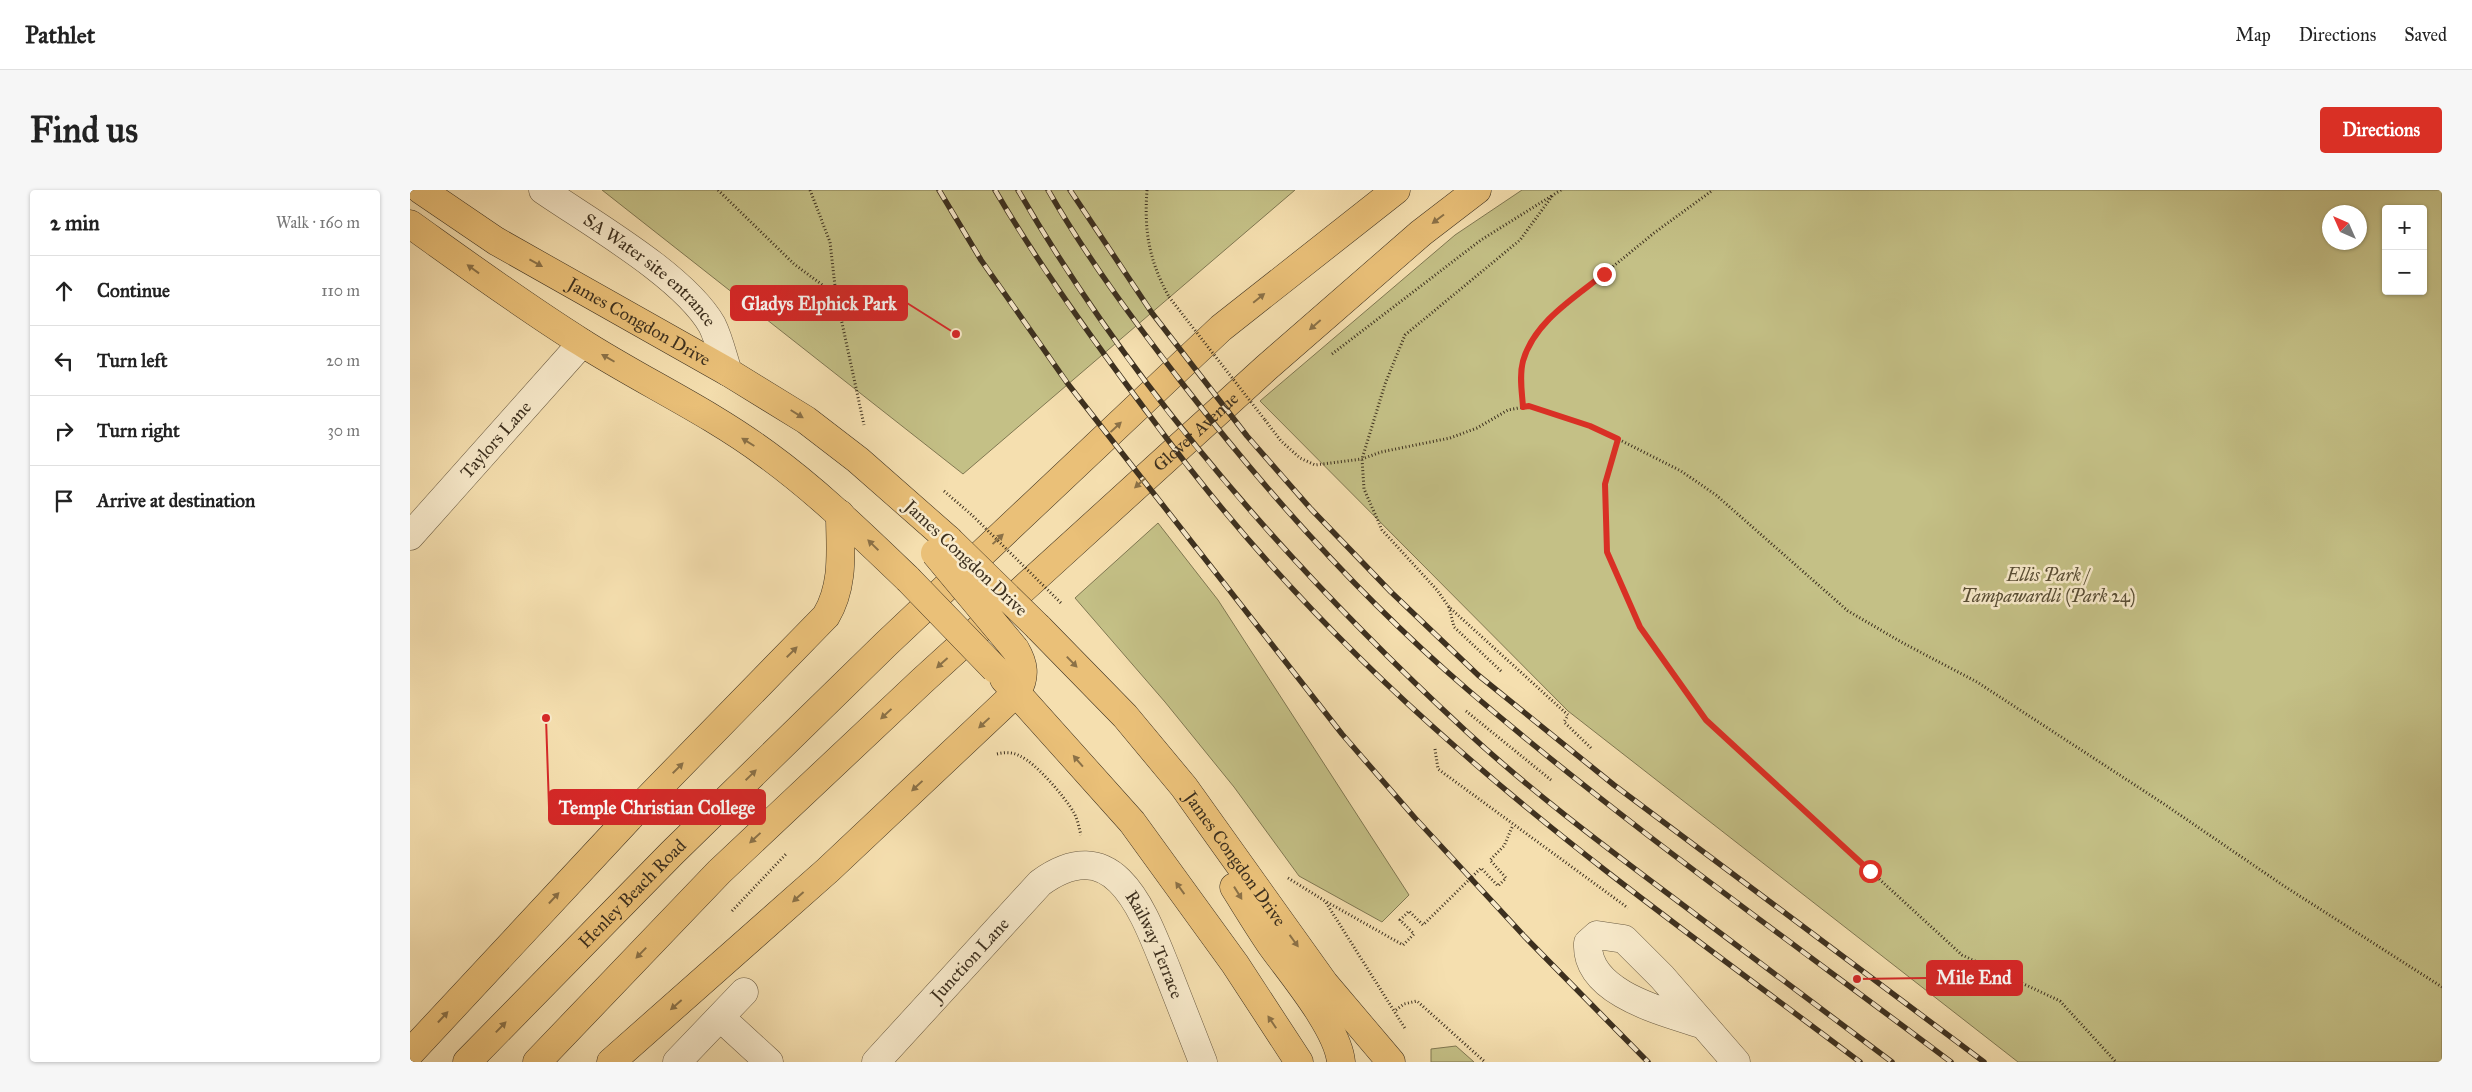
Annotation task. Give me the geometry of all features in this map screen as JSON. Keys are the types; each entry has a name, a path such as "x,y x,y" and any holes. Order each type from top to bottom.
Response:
{"main road":[{"name":"James Congdon Drive","path":"421,190 496,241 728,372 806,420 858,460 942,546 1038,627 1125,716 1184,787 1324,983 1391,1062"},
{"name":"Henley Beach Road","path":"467,1062 672,853 886,644 1221,328 1396,190"},
{"name":"Glover Avenue","path":"537,1062 719,872 922,681 1266,368 1421,233 1477,190"},
{"path":"410,224 499,288 582,343 702,413 765,453 840,514 908,579 1017,692 1132,822 1235,964 1299,1062"},
{"path":"410,1053 629,818 826,616 834,603 841,572 840,514"},
{"path":"611,1062 828,870 1017,692 1023,673 1023,665 1015,649 942,546"},
{"path":"1184,787 1217,858 1269,942 1318,1012 1333,1037 1341,1062"}],"street":[{"name":"SA Water site entrance","path":"543,190 640,255 688,297 712,326 728,372"},
{"name":"Taylors Lane","path":"410,536 582,343"},
{"name":"Junction Lane","path":"876,1062 1031,892 1051,875 1082,866"},
{"name":"Railway Terrace","path":"1082,866 1107,871 1119,879 1138,902 1203,1062"},
{"path":"677,1062 722,1018 744,992"},
{"path":"722,1018 769,1062"},
{"path":"1701,1024 1736,1062"}],"path":[{"path":"718,190 794,264 836,295"},
{"path":"810,190 830,242 836,295 864,424"},
{"path":"1147,190 1148,245 1159,278 1169,297 1281,441 1300,458 1315,465 1362,459 1380,452 1450,438 1477,428 1508,410 1529,406 1582,423 1618,439 1681,471 1716,495 1848,611 1903,644 1977,682 2164,804 2284,886 2442,987"},
{"path":"1331,355 1481,240 1561,190"},
{"path":"1523,407 1521,378 1523,361 1540,331 1555,314 1654,233 1713,190"},
{"path":"1553,195 1520,240 1405,335 1384,384 1362,459 1364,488 1382,530 1438,590 1449,607 1568,715 1564,722 1592,749"},
{"path":"1618,439 1605,484 1607,552 1640,627 1706,720 1962,955 2060,1001 2116,1062"},
{"path":"973,516 1062,604"},
{"path":"1449,607 1454,627 1502,672"},
{"path":"1466,711 1551,780"},
{"path":"1435,749 1438,769 1633,911"},
{"path":"992,755 1007,752 1020,756 1034,766 1067,803 1075,814 1082,866"},
{"path":"1326,901 1403,945 1414,934 1400,920 1409,911 1422,925 1482,868 1498,886 1506,878 1490,860 1504,846 1513,824"},
{"path":"1396,1010 1404,1004 1417,1001 1485,1062"}],"green space":[{"path":"602,190 1295,190 963,474"},
{"name":"Ellis Park / Tampawardli (Park 24)","path":"1522,190 2442,190 2442,1062 2018,1062 1568,711 1260,401 1455,235"},
{"path":"1158,523 1218,600 1409,895 1382,922 1299,876 1234,787 1165,702 1075,598"},
{"path":"1456,1046 1474,1062 1431,1062 1431,1049"}],"railway":[{"path":"939,190 981,260 1068,384 1342,734 1415,818 1524,936 1648,1062"},
{"path":"995,190 1062,295 1116,371 1228,516 1322,620 1423,718 1555,831 1860,1062"},
{"path":"1018,190 1064,265 1114,338 1222,478 1280,544 1403,671 1467,732 1565,815 1892,1062"},
{"path":"1048,190 1079,240 1129,313 1214,424 1317,544 1391,619 1468,690 1586,787 1706,880 1951,1062"},
{"path":"1070,190 1152,313 1247,436 1311,509 1391,592 1478,675 1614,785 1984,1062"}],"place":[{"name":"Gladys Elphick Park","path":"956,334"},
{"name":"Temple Christian College","path":"546,718"},
{"name":"Mile End","path":"1857,979"}],"route":[{"path":"1604,274 1555,314 1530,345 1523,361 1521,378 1523,407 1529,406 1590,426 1618,439 1605,484 1607,552 1640,627 1706,720 1870,871"}]}
